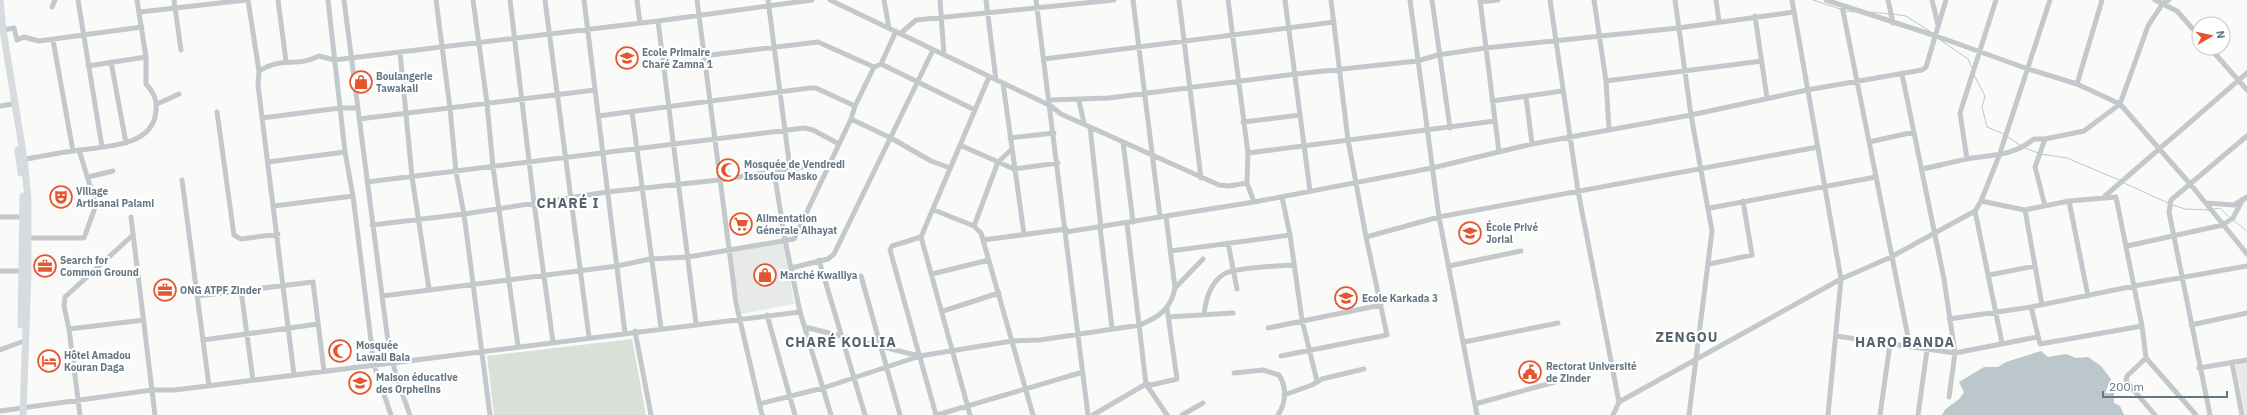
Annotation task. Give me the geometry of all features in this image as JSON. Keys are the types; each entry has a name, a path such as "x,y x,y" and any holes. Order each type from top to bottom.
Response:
{"highway":[{"path":"0,0 1,30 21,177 24,217 25,271 21,412"},
{"path":"1,30 24,159 28,199 29,238 25,271 21,342 21,412"}],"street":[{"path":"52,7 55,0"},
{"path":"78,0 102,147"},
{"path":"24,159 126,143 141,136 151,128 156,121 157,104 154,94 146,84 146,56 138,0"},
{"path":"174,0 181,50"},
{"path":"140,12 213,2 247,0 259,71 258,85 278,234 294,375"},
{"path":"278,0 286,61"},
{"path":"328,0 345,152 353,196 374,365 391,415"},
{"path":"344,0 382,296 393,363 410,415"},
{"path":"436,0 450,108 456,172 464,214 490,415"},
{"path":"473,0 487,103 493,167 518,346"},
{"path":"510,0 523,99 534,203 553,342"},
{"path":"545,0 589,337"},
{"path":"584,0 625,333"},
{"path":"637,0 640,23"},
{"path":"697,0 728,250 739,318 762,415"},
{"path":"259,71 269,64 286,61 306,62 319,56 334,60 658,21 769,3 812,0"},
{"path":"830,0 901,33 989,77 1050,103 1062,114 1202,178 1230,186 1247,183"},
{"path":"884,0 889,28"},
{"path":"940,0 944,55"},
{"path":"986,0 996,80"},
{"path":"1036,0 1058,162 1077,333 1088,415"},
{"path":"901,33 916,20 1114,0"},
{"path":"759,404 822,388 854,376 920,356 1012,341 1040,340 1077,333 1140,325 1154,319 1167,308 1174,297 1175,288 1171,251 1152,156 1133,0"},
{"path":"1179,0 1202,178"},
{"path":"1228,0 1248,152 1247,183 1254,202"},
{"path":"1285,0 1296,74 1310,191"},
{"path":"1281,356 1387,335 1366,237 1348,140 1331,0"},
{"path":"1410,0 1439,217 1477,415"},
{"path":"1432,0 1438,55 1450,128"},
{"path":"1498,0 1480,1 1499,152"},
{"path":"1550,0 1562,91 1578,190 1619,402 1613,415"},
{"path":"1594,0 1606,81 1609,129"},
{"path":"1675,0 1690,115 1710,208 1712,231 1689,415"},
{"path":"1716,0 1719,21"},
{"path":"1792,0 1841,279 1828,415"},
{"path":"1826,0 1936,36 2028,69 2077,84 2120,104 2191,185 2247,254"},
{"path":"1888,0 1893,23"},
{"path":"1932,0 1938,26"},
{"path":"983,240 1024,234 1101,228 1282,197 1355,181 1432,168 1532,144 1690,115 1807,90 1924,69 1936,36 1946,0"},
{"path":"1967,159 1960,113 1996,0"},
{"path":"1619,402 1841,279 1891,256 1975,211 1981,202 1999,156 2050,0"},
{"path":"2077,84 2102,0"},
{"path":"2155,0 2177,11 2191,27"},
{"path":"1922,169 1967,159 1999,156 2023,147 2034,139 2045,139 2084,131 2120,104 2148,26 2163,3 2169,0"},
{"path":"769,3 790,169"},
{"path":"1842,6 1855,81 1869,142 1910,348"},
{"path":"1050,103 1145,94 1296,74 1417,61 1438,55 1485,48 1556,42 1678,28 1755,16 1794,12"},
{"path":"1755,16 1767,98"},
{"path":"658,21 672,145 696,324"},
{"path":"1044,59 1334,22"},
{"path":"1,30 14,28 17,40 24,37 39,41 142,27"},
{"path":"382,296 473,283 617,266 650,259 688,257 796,238 851,119 855,106 874,68 880,64 896,31"},
{"path":"53,40 73,151"},
{"path":"703,56 822,43 874,68"},
{"path":"791,268 828,259 834,254 933,50"},
{"path":"400,52 412,178 420,220 429,289"},
{"path":"88,66 146,56"},
{"path":"2217,56 2247,90"},
{"path":"1606,81 1762,61"},
{"path":"111,62 126,143"},
{"path":"880,64 975,110"},
{"path":"2104,197 2247,73"},
{"path":"1902,74 1944,279 1955,353 1949,397"},
{"path":"970,415 943,311 921,237 934,210 950,168 989,77"},
{"path":"1003,83 1011,150 1024,234"},
{"path":"598,116 669,108 780,91 816,88 855,106"},
{"path":"359,119 595,90"},
{"path":"1492,101 1562,91"},
{"path":"157,104 179,94"},
{"path":"1526,97 1532,144"},
{"path":"1079,101 1084,123"},
{"path":"0,106 12,104"},
{"path":"262,118 340,108 358,108"},
{"path":"217,112 234,235 241,239 278,234"},
{"path":"632,112 650,259 661,328"},
{"path":"1243,122 1300,115"},
{"path":"851,119 891,138 931,161 950,168"},
{"path":"1248,152 1495,122"},
{"path":"1090,127 1112,328"},
{"path":"367,182 412,178 809,128 839,144"},
{"path":"1869,142 1914,132"},
{"path":"1010,138 1054,133"},
{"path":"2210,415 2199,368 2169,212 2171,200 2191,185 2247,136"},
{"path":"2045,139 2035,167 2045,206"},
{"path":"1123,142 1133,222"},
{"path":"960,145 1014,169 1058,162"},
{"path":"1366,237 1439,217 1578,190 1818,147"},
{"path":"29,238 84,238 96,208 79,150"},
{"path":"974,226 998,162 1011,150"},
{"path":"268,162 345,152"},
{"path":"372,225 500,209 607,192 719,180 830,164"},
{"path":"88,177 113,171"},
{"path":"774,171 785,240 800,312 830,415"},
{"path":"1710,208 1876,177"},
{"path":"182,180 209,386"},
{"path":"274,206 353,196"},
{"path":"1981,202 2025,210 2069,201 2114,196 2117,198 2142,326 2146,358 2196,415"},
{"path":"1282,197 1290,235 1302,320 1317,382"},
{"path":"2206,203 2234,205 2247,197"},
{"path":"1709,264 1752,255 1743,201"},
{"path":"2069,201 2088,296"},
{"path":"2127,246 2173,238 2224,225 2233,218 2242,201"},
{"path":"934,210 974,226 983,240 1033,415"},
{"path":"2025,210 2042,305"},
{"path":"1975,211 2002,343"},
{"path":"0,216 24,217"},
{"path":"131,217 155,415"},
{"path":"1127,223 1146,384 1167,415"},
{"path":"80,415 64,306 65,298 133,235"},
{"path":"1171,251 1290,235"},
{"path":"921,237 892,246 890,250 936,415 1083,372"},
{"path":"1228,243 1234,271 1236,290"},
{"path":"1449,266 1521,251"},
{"path":"1175,288 1203,259"},
{"path":"819,260 865,415"},
{"path":"932,274 989,260"},
{"path":"1204,314 1211,288 1224,274 1234,271 1294,265"},
{"path":"1989,275 2035,266"},
{"path":"1949,319 2042,305 2134,286 2247,266"},
{"path":"0,271 25,271"},
{"path":"861,276 900,415"},
{"path":"197,296 283,284 313,282 324,371"},
{"path":"241,290 253,380"},
{"path":"943,311 999,293"},
{"path":"1268,328 1381,305"},
{"path":"2030,307 2036,337 2038,343 2041,344 2142,326"},
{"path":"1093,415 1146,384 1176,380 1167,308"},
{"path":"0,411 21,412 152,390 209,386 635,331 800,312"},
{"path":"1168,317 1233,312"},
{"path":"2191,324 2247,313"},
{"path":"767,315 795,415"},
{"path":"68,329 144,320"},
{"path":"1464,342 1558,323"},
{"path":"203,340 318,324"},
{"path":"805,327 841,334 920,356"},
{"path":"635,331 651,415"},
{"path":"1836,336 1910,348 1955,353 2036,337"},
{"path":"0,350 21,342"},
{"path":"1880,415 1890,344"},
{"path":"1918,415 1927,350"},
{"path":"2146,358 2126,378 2155,415"},
{"path":"2199,368 2247,360"},
{"path":"2232,362 2242,415"},
{"path":"1284,395 1317,382 1364,369"},
{"path":"1234,373 1263,370 1275,373 1281,378 1284,406 1278,415"},
{"path":"1475,404 1556,382"},
{"path":"1182,415 1203,403"}],"shaded area":[{"path":"784,243 794,304 741,314 730,251"},
{"path":"632,339 646,415 494,415 487,356"},
{"path":"2041,351 2048,357 2066,354 2076,358 2088,357 2101,366 2111,379 2105,393 2114,393 2114,403 2120,406 2124,415 1942,415 1944,411 1964,392 1959,382 1984,367 1998,367 2006,362"},
{"path":"2247,362 2247,415 2245,415 2236,364"}],"waterway":[{"path":"1813,0 1840,9"},
{"path":"1845,11 1854,12"},
{"path":"1871,12 1890,14"},
{"path":"1893,14 1906,16 1931,32"},
{"path":"1939,39 1968,59 1972,68"},
{"path":"1974,75 1985,96 1982,107 1987,127 2004,134"},
{"path":"2008,137 2020,145"},
{"path":"2025,148 2038,153"},
{"path":"2041,154 2067,158 2119,180"},
{"path":"2124,183 2168,203"},
{"path":"2173,205 2185,209 2209,210"},
{"path":"2214,209 2220,208 2229,217"},
{"path":"2233,220 2247,231"}],"place":[{"name":"Ecole Primaire Charé Zamna 1","path":"627,58"},
{"name":"Boulangerie Tawakali","path":"361,82"},
{"name":"Mosquée de Vendredi Issoufou Masko","path":"728,170"},
{"name":"Village Artisanal Palami","path":"61,197"},
{"name":"Alimentation Génerale Alhayat","path":"741,224"},
{"name":"École Privé Jorial","path":"1470,233"},
{"name":"Search for Common Ground","path":"45,266"},
{"name":"Marché Kwalliya","path":"765,275"},
{"name":"ONG ATPF Zinder","path":"165,290"},
{"name":"Ecole Karkada 3","path":"1346,298"},
{"name":"Mosquée Lawali Bala","path":"340,351"},
{"name":"Hôtel Amadou Kouran Daga","path":"49,361"},
{"name":"Rectorat Université de Zinder","path":"1530,372"},
{"name":"Maison éducative des Orphelins","path":"360,383"}],"district":[{"name":"CHARÉ I","path":"568,203"},
{"name":"ZENGOU","path":"1687,337"},
{"name":"CHARÉ KOLLIA","path":"841,342"},
{"name":"HARO BANDA","path":"1905,342"}]}
